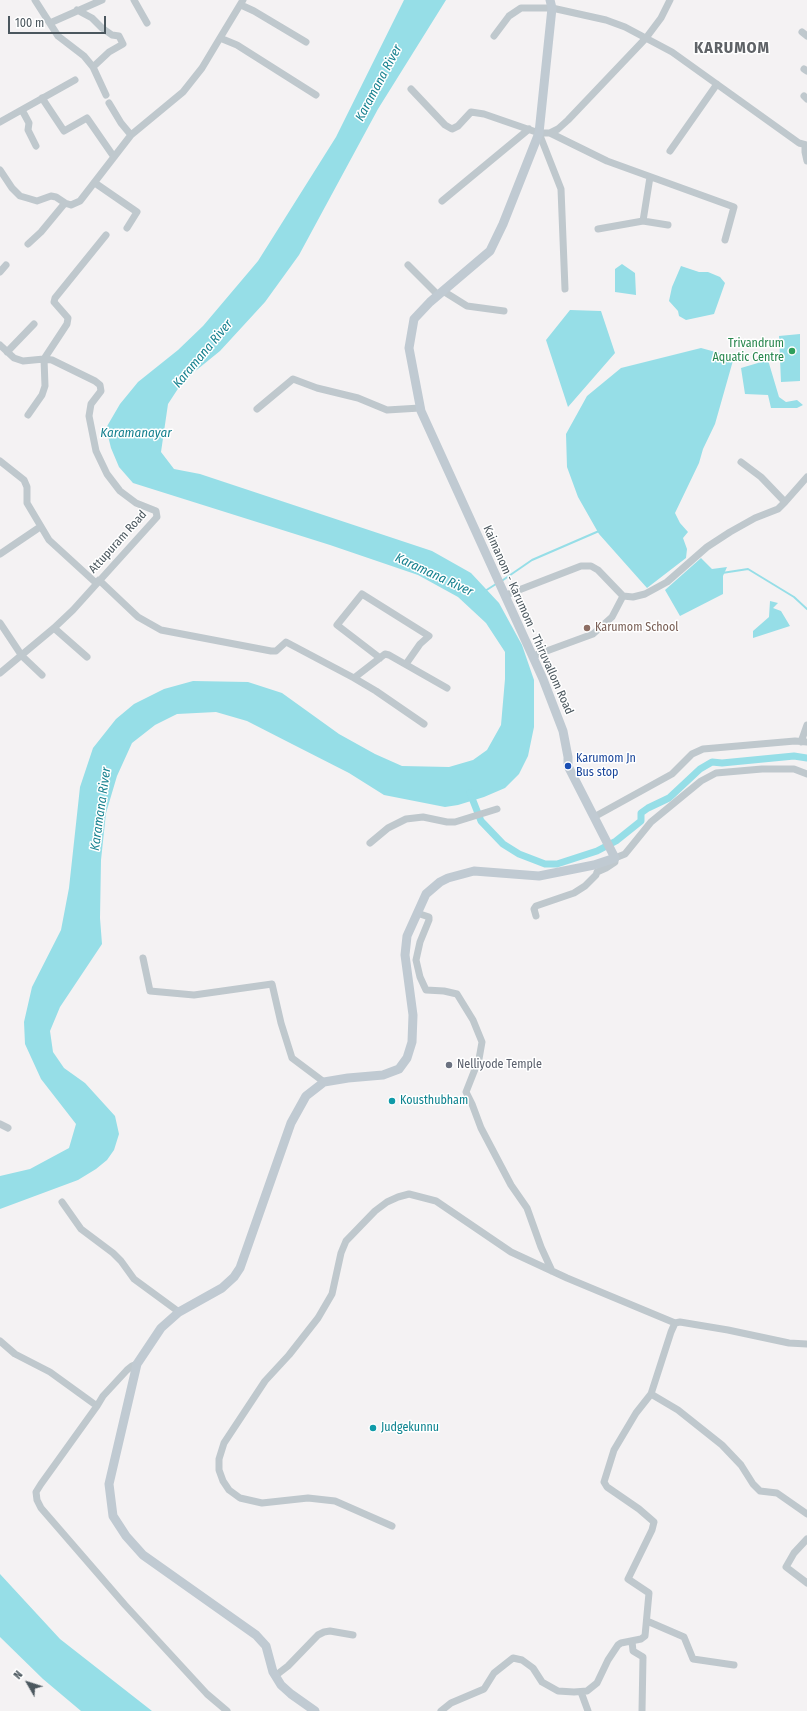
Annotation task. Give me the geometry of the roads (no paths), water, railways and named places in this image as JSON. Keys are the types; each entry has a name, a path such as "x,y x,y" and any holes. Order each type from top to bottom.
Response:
{"main road":[{"name":"Kaimanom - Karumom - Thiruvallom Road","path":"551,4 539,133 503,224 490,251 441,293 414,319 409,348 420,408 533,656 561,726 568,757 568,766 615,858"},
{"path":"315,1711 290,1694 275,1676 266,1646 256,1635 143,1554 126,1536 113,1516 109,1484 137,1364 161,1328 179,1312 222,1288 234,1277 240,1268 290,1123 306,1096 324,1082 383,1075 399,1069 407,1058 412,1042 413,1015 405,955 407,936 426,894 440,882 448,878 474,871 539,876 594,865 615,858"}],"street":[{"path":"35,0 58,36 84,56 93,67 106,95"},
{"path":"50,24 77,10 102,0"},
{"path":"134,0 147,23"},
{"path":"550,133 558,129 568,120 646,38 661,18 670,0"},
{"path":"0,170 4,178 20,196 37,201 51,196 71,205 80,201 132,135 183,92 202,68 242,2 254,11 306,42"},
{"path":"494,36 509,16 521,8 551,4 606,20 646,38 672,52 799,143 806,145 804,152 807,160"},
{"path":"77,10 92,18 112,35 119,36 123,44 109,52 93,67"},
{"path":"220,38 237,45 316,95"},
{"path":"0,122 76,80"},
{"path":"670,151 717,84"},
{"path":"411,89 449,128 454,128 471,112 484,114 539,133 550,133 607,161 734,207 725,240"},
{"path":"42,98 64,131 87,118 114,157"},
{"path":"109,103 121,123 132,135"},
{"path":"22,110 29,123 28,130 36,146"},
{"path":"442,201 529,129"},
{"path":"539,133 562,189 565,289"},
{"path":"642,221 650,177"},
{"path":"95,183 137,212 127,228"},
{"path":"28,244 41,232 65,203"},
{"path":"598,229 642,221 668,225"},
{"path":"28,415 42,395 45,386 44,359 67,324 68,318 54,302 55,298 106,235"},
{"path":"0,272 6,265"},
{"path":"408,265 441,293 467,306 504,311"},
{"path":"7,352 34,324"},
{"name":"Attupuram Road","path":"0,346 14,358 23,361 44,359 52,360 95,381 100,385 101,391 91,404 89,416 96,451 108,474 120,491 136,503 156,511 157,517 54,628 0,674"},
{"path":"257,409 293,379 317,388 358,398 387,410 420,408"},
{"path":"0,461 24,480 27,487 27,503 49,540 138,617 161,630 272,651 276,651 286,642 376,691 424,724"},
{"path":"741,462 761,477 785,502"},
{"path":"506,595 581,566 591,566 598,570 623,596 633,597 645,594 667,582 706,547 749,522 778,509 807,477"},
{"path":"0,554 40,527"},
{"path":"380,658 337,625 362,594 432,634 420,644 406,664"},
{"path":"533,656 593,634 612,616 623,596"},
{"path":"0,623 22,656 42,675"},
{"path":"54,628 87,657"},
{"path":"354,678 384,654 406,664 447,688"},
{"path":"594,817 672,774 692,754 703,749 740,744 804,742 807,725"},
{"path":"536,916 534,909 536,906 574,893 585,886 597,872 614,862 615,858 625,854 651,822 701,781 716,773 762,769 794,769 807,774"},
{"path":"370,843 388,828 406,819 423,817 447,822 464,819 497,809"},
{"path":"417,913 429,917 420,942 416,960 420,977 426,990 444,991 457,994 473,1020 482,1042 479,1059 466,1092 481,1128 511,1185 527,1208 541,1247 552,1271"},
{"path":"142,958 150,991 194,995 272,984 281,1023 292,1058 324,1082"},
{"path":"0,1124 8,1128"},
{"path":"392,1526 335,1501 308,1498 262,1503 240,1498 229,1490 219,1470 219,1459 224,1443 265,1381 289,1355 318,1318 332,1294 341,1253 346,1241 375,1211 387,1202 398,1197 409,1194 436,1201 501,1246 528,1261 675,1323 680,1322 728,1330 789,1343 807,1344"},
{"path":"62,1202 81,1229 113,1253 134,1279 179,1312"},
{"path":"441,1711 451,1703 484,1689 494,1674 513,1658 522,1660 533,1668 542,1682 550,1687 558,1690 581,1692 593,1687 597,1683 608,1660 618,1645 645,1636 649,1591 628,1579 652,1530 654,1522 639,1509 607,1487 604,1482 614,1450 636,1413 651,1394 675,1323"},
{"path":"0,1341 15,1354 50,1372 97,1406"},
{"path":"137,1364 132,1366 107,1391 41,1484 36,1492 36,1500 41,1508 126,1605 207,1694 227,1711"},
{"path":"651,1394 678,1410 722,1444 760,1490 777,1493 807,1514"},
{"path":"807,1540 794,1553 786,1567 807,1583"},
{"path":"647,1621 684,1637 693,1659 734,1665"},
{"path":"275,1676 288,1666 318,1635 330,1631 353,1635"},
{"path":"632,1641 633,1651 643,1657 642,1711"},
{"path":"581,1692 588,1711"}],"water":[{"name":"Karamanayar","path":"404,0 446,0 378,109 299,255 265,302 220,351 183,381 168,404 161,452 174,469 200,474 432,551 471,573 499,603 522,645 534,680 534,727 528,756 519,774 505,788 484,797 458,805 445,807 384,795 349,773 247,721 216,712 177,714 155,725 132,743 117,776 106,813 101,860 100,918 102,944 60,1007 50,1031 53,1052 64,1068 85,1083 115,1116 119,1134 114,1150 107,1160 96,1169 78,1180 0,1209 0,1176 30,1169 69,1148 76,1124 41,1079 25,1044 24,1022 32,987 61,930 69,888 80,787 93,748 116,719 134,704 164,689 193,681 248,682 282,693 339,734 375,754 402,766 449,767 473,760 487,750 501,725 505,679 505,652 486,623 458,597 418,575 330,545 133,483 119,467 111,448 106,428 120,404 138,382 178,350 203,326 258,261 336,137"},
{"path":"622,264 635,273 636,295 615,292 615,269"},
{"path":"681,266 699,272 708,272 720,277 725,283 714,314 686,320 679,316 678,311 669,301 672,287"},
{"path":"570,310 601,311 615,353 568,407 546,340"},
{"path":"800,334 800,381 781,382 779,336"},
{"path":"701,348 734,357 715,424 703,449 699,463 675,513 680,523 688,532 683,538 687,549 686,558 647,588 599,534 578,497 567,467 566,434 587,396 621,368"},
{"path":"768,360 779,397 786,402 797,400 803,405 797,408 771,408 768,395 745,394 741,368"},
{"path":"701,558 712,569 727,567 723,576 723,594 680,616 665,590"},
{"path":"770,601 778,603 773,608 781,611 790,626 753,638 753,631 769,617"},
{"path":"0,1574 60,1639 152,1711 81,1711 43,1679 0,1637"}],"waterway":[{"path":"503,580 532,560 599,531"},
{"path":"722,573 748,569 794,597 807,609"},
{"path":"485,591 496,584"},
{"path":"470,793 481,821 503,844 519,854 545,864 557,864 597,851 616,841 641,821 641,813 669,798 700,769 712,762 722,763 794,756 807,758"}],"place":[{"name":"Trivandrum Aquatic Centre","path":"792,351"},
{"name":"Karumom School","path":"587,628"},
{"name":"Karumom Jn Bus stop","path":"568,766"},
{"name":"Nelliyode Temple","path":"449,1065"},
{"name":"Kousthubham","path":"392,1101"},
{"name":"Judgekunnu","path":"373,1428"}],"district":[{"name":"KARUMOM","path":"732,49"}],"water label":[{"name":"Karamana River","path":"379,83"},
{"name":"Karamana River","path":"203,354"},
{"name":"Karamana River","path":"434,575"},
{"name":"Karamana River","path":"101,809"}]}
